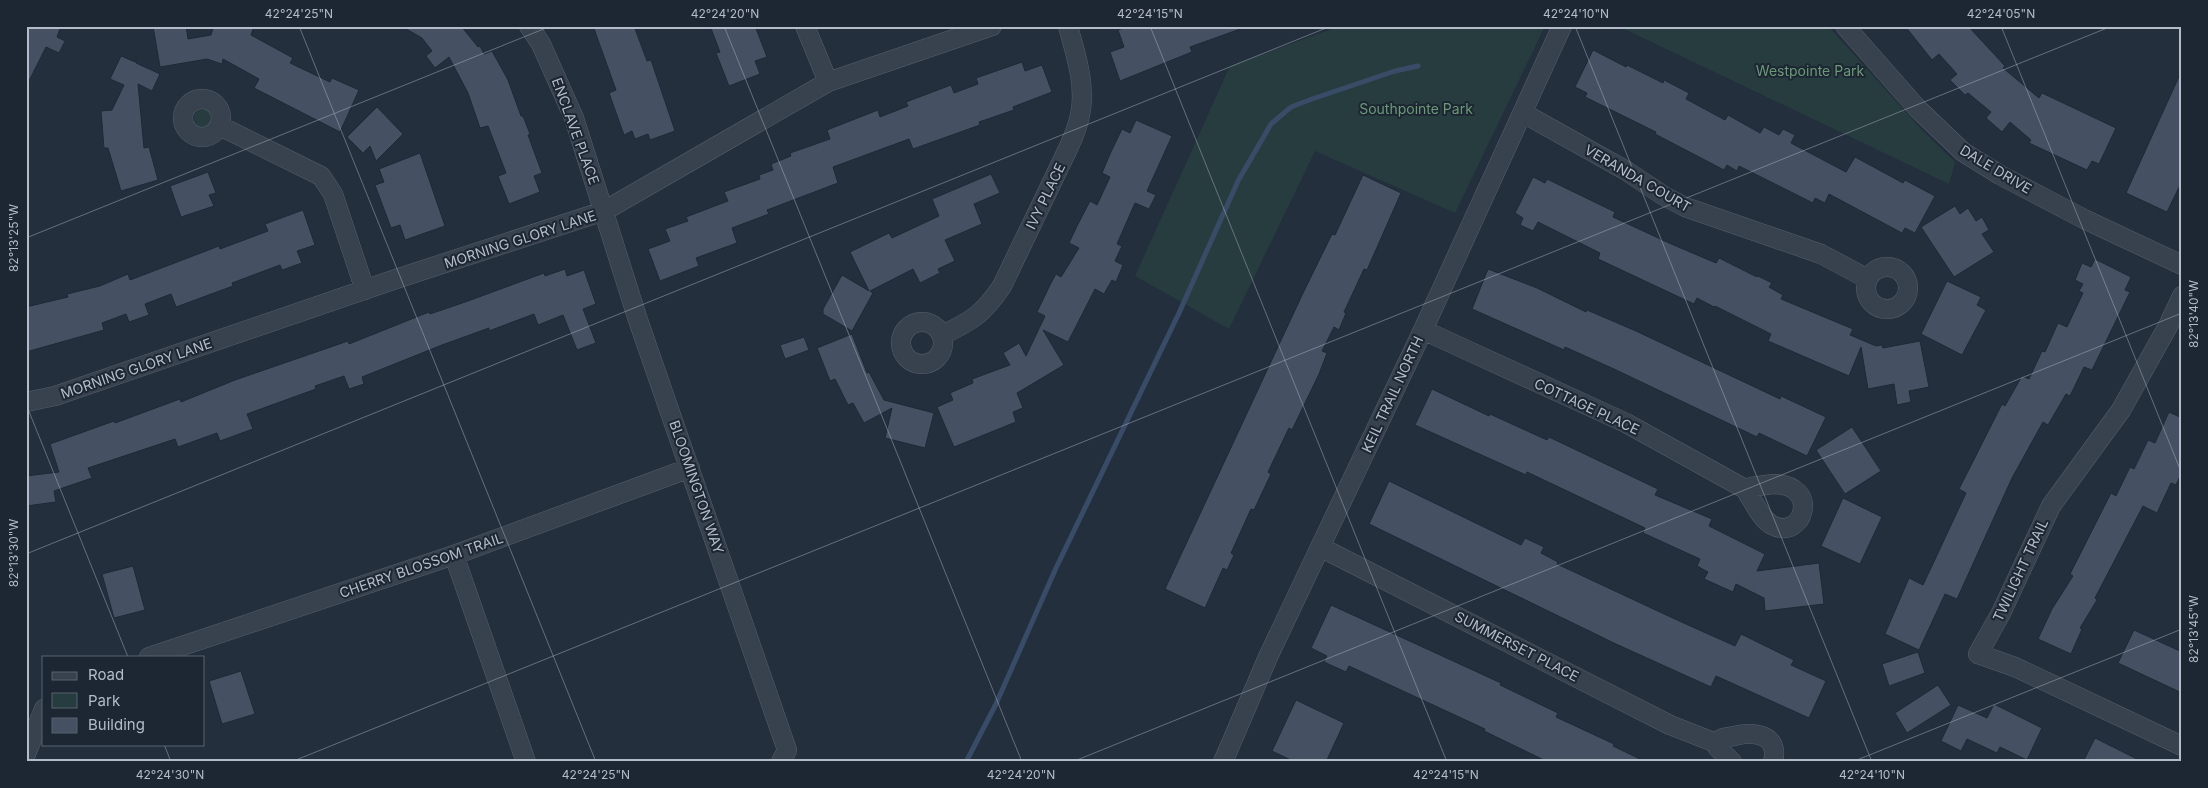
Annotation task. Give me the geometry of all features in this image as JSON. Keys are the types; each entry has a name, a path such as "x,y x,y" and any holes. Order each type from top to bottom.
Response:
{"street":[{"name":"ENCLAVE PLACE","path":"529,26 541,44 558,78 574,118 604,212"},
{"path":"805,26 828,82"},
{"name":"MORNING GLORY LANE","path":"26,402 55,396 365,290 604,212 828,82 992,26"},
{"name":"IVY PLACE","path":"942,335 976,318 990,304 1002,286 1064,158 1077,124 1081,109 1082,92 1077,60 1068,26"},
{"name":"KEIL TRAIL NORTH","path":"1223,762 1268,657 1423,330 1562,26"},
{"name":"DALE DRIVE","path":"1845,26 1917,108 1963,152 2000,175 2182,265"},
{"name":"VERANDA COURT","path":"1523,113 1625,170 1685,207 1813,251 1868,279"},
{"path":"220,126 321,176 332,194 365,290"},
{"name":"BLOOMINGTON WAY","path":"604,212 638,320 787,750 782,762"},
{"name":"TWILIGHT TRAIL","path":"2182,296 2168,326 2121,410 2051,506 2001,613 1978,654 2015,667 2182,746"},
{"name":"COTTAGE PLACE","path":"1423,330 1626,423 1747,490"},
{"name":"CHERRY BLOSSOM TRAIL","path":"152,656 454,555 690,468"},
{"name":"SUMMERSET PLACE","path":"1320,547 1670,725 1716,743"},
{"path":"454,555 526,762"},
{"path":"26,754 42,714"},
{"path":"1732,762 1717,748 1716,743 1719,739 1740,734 1760,734 1770,742 1773,748 1773,762"}],"green space":[{"name":"Southpointe Park","path":"1340,26 1545,26 1455,213 1315,151 1229,329 1135,276 1230,66"},
{"name":"Westpointe Park","path":"1618,26 1828,26 1922,130 1955,162 1949,184"},
{"path":"199,109 207,109 212,114 210,125 199,127 194,122 194,114"}],"building":[{"path":"26,26 61,26 57,37 65,41 59,53 46,47 26,87"},
{"path":"153,26 186,26 188,39 211,35 214,26 254,26 251,35 293,58 290,63 330,82 332,78 359,90 340,132 254,88 259,79 223,59 222,64 207,59 160,67"},
{"path":"401,26 461,26 478,47 480,46 484,54 492,51 508,80 521,116 523,116 530,134 528,135 542,173 534,176 540,192 509,204 498,176 506,173 488,126 480,128 468,93 449,57 435,68 426,56 432,51 422,38"},
{"path":"593,26 634,26 647,61 651,60 675,131 650,140 648,134 635,139 632,131 624,135 609,93 616,90"},
{"path":"710,26 755,26 767,57 755,61 760,74 729,86 716,53 720,52"},
{"path":"1128,26 1243,26 1243,28 1190,47 1192,52 1120,81 1110,52 1124,47 1118,30"},
{"path":"1905,26 1968,26 2005,66 2003,68 2039,98 2042,93 2116,128 2099,164 2092,161 2087,170 2029,143 2031,140 2010,122 2002,132 1986,118 1991,112 1968,93 1965,95 1950,80 1957,74 1939,54 1932,60"},
{"path":"1593,50 1626,67 1627,65 1663,83 1664,80 1689,93 1686,99 1725,120 1728,115 1760,133 1764,127 1779,135 1783,129 1795,135 1791,143 1846,172 1855,157 1903,183 1905,180 1935,196 1915,233 1905,228 1902,233 1829,194 1825,203 1815,198 1813,203 1739,166 1737,171 1727,165 1724,170 1655,134 1656,132 1585,97 1587,93 1575,87"},
{"path":"121,56 135,62 136,59 136,63 160,74 152,91 138,84 144,148 149,147 158,180 121,191 108,148 104,148 101,111 112,110 124,85 110,79"},
{"path":"1022,62 1025,71 1042,65 1052,92 1013,107 1014,110 979,122 980,125 913,149 909,139 833,167 838,183 767,210 769,214 732,228 737,243 696,258 699,266 660,281 648,249 670,241 665,229 688,221 686,217 728,201 724,192 760,179 759,175 773,170 771,164 791,156 790,153 830,139 827,130 878,110 880,117 908,106 906,102 951,85 954,93 978,84 976,78"},
{"path":"2182,70 2182,181 2167,212 2126,193"},
{"path":"377,107 403,134 376,161 370,146 363,153 347,137"},
{"path":"1136,120 1172,136 1147,191 1156,195 1149,209 1135,203 1117,244 1122,246 1115,261 1123,265 1116,282 1112,280 1104,294 1095,289 1068,342 1043,330 1064,365 1017,393 1023,408 1013,412 1016,422 954,447 937,407 953,400 950,393 973,383 972,379 1010,365 1003,353 1019,343 1026,356 1045,316 1037,312 1051,283 1056,274 1061,277 1079,248 1069,243 1090,201 1097,205 1110,177 1102,173 1110,154 1122,129 1130,133"},
{"path":"420,153 445,226 405,240 400,225 391,228 375,185 384,182 379,169"},
{"path":"208,172 216,193 209,195 214,206 181,217 170,186"},
{"path":"991,174 1000,193 974,204 982,224 945,240 955,261 938,269 940,273 920,283 913,269 870,291 873,293 852,331 823,314 823,309 842,275 869,291 850,252 889,233 892,238 939,216 932,199"},
{"path":"1363,175 1401,193 1367,270 1364,269 1344,312 1346,313 1339,330 1334,327 1322,351 1327,353 1319,374 1292,430 1289,428 1268,472 1271,474 1254,510 1251,509 1231,553 1234,555 1227,570 1223,568 1205,608 1165,589 1303,293 1332,234 1335,235"},
{"path":"1533,177 1545,183 1547,179 1615,212 1613,217 1669,243 1716,263 1719,258 1758,276 1772,283 1769,287 1783,295 1781,299 1853,329 1850,335 1876,346 1882,345 1883,348 1920,341 1929,387 1909,391 1911,402 1897,405 1894,384 1868,389 1861,347 1849,376 1768,341 1771,334 1715,306 1697,298 1694,304 1598,259 1600,253 1538,222 1533,231 1520,225 1523,218 1515,213"},
{"path":"1955,206 1960,214 1968,208 1976,221 1982,217 1989,230 1982,234 1994,252 1954,277 1921,227"},
{"path":"303,210 315,245 297,251 302,263 282,270 280,265 232,283 233,286 176,307 171,294 145,304 149,315 129,322 126,314 102,323 104,330 26,352 26,307 68,297 67,294 100,286 128,274 130,280 219,246 220,249 268,231 265,224"},
{"path":"2095,259 2131,277 2125,290 2130,292 2092,370 2084,367 2070,396 2066,394 2048,425 2043,422 2012,478 1957,599 1945,594 1919,650 1885,634 1909,578 1923,585 1966,493 1959,489 2002,404 2005,406 2022,376 2029,379 2042,351 2045,352 2058,323 2067,327 2083,293 2079,291 2083,284 2075,280 2082,263 2091,267"},
{"path":"565,269 567,276 584,270 596,304 583,309 596,343 577,350 563,315 538,325 534,314 489,331 489,328 442,345 362,377 364,384 349,389 344,376 315,386 316,389 247,414 253,429 220,441 217,433 178,447 175,439 88,468 92,478 54,491 56,502 26,506 26,476 59,472 50,444 180,399 181,402 235,380 348,341 349,344 429,312 430,314 544,273 545,276"},
{"path":"1488,269 1537,288 1586,312 1587,310 1636,331 1780,399 1781,396 1826,417 1807,456 1759,433 1757,437 1614,369 1565,347 1564,350 1472,309"},
{"path":"1947,281 1981,297 1977,305 1986,310 1962,355 1921,334"},
{"path":"852,334 867,373 869,372 884,400 934,413 925,448 885,438 892,408 864,423 853,403 848,405 835,379 830,381 817,348"},
{"path":"804,337 809,350 785,359 780,345"},
{"path":"1432,389 1489,416 1490,414 1547,440 1549,437 1658,489 1655,495 1712,519 1709,526 1765,554 1757,571 1819,563 1824,604 1765,611 1764,598 1736,584 1733,592 1704,579 1708,572 1697,566 1700,559 1643,533 1645,528 1527,472 1526,475 1415,425"},
{"path":"2169,412 2182,418 2182,472 2176,485 2171,483 2157,513 2143,506 2095,598 2097,600 2080,628 2082,629 2071,654 2038,639 2052,609 2073,576 2070,574 2111,493 2116,496 2130,467 2134,469 2148,440 2155,443"},
{"path":"1852,427 1881,471 1845,494 1816,450"},
{"path":"1389,481 1521,545 1525,538 1544,547 1541,553 1558,562 1557,564 1735,646 1741,634 1794,660 1791,665 1826,681 1809,718 1716,676 1711,687 1616,644 1369,524"},
{"path":"1843,498 1882,517 1860,564 1821,546"},
{"path":"133,566 145,610 114,618 102,574"},
{"path":"1331,605 1501,683 1500,685 1558,713 1556,717 1614,744 1613,746 1646,762 1548,762 1484,731 1485,729 1349,666 1346,672 1324,662 1327,656 1311,648"},
{"path":"2134,630 2182,652 2182,693 2118,663"},
{"path":"1918,652 1925,673 1889,686 1882,664"},
{"path":"241,671 255,714 222,724 209,681"},
{"path":"1938,685 1951,705 1907,733 1895,713"},
{"path":"1296,700 1344,723 1326,762 1295,762 1272,751"},
{"path":"1994,704 2042,728 2027,760 2000,747 1997,753 1967,739 1961,751 1941,741 1958,705 1987,718"},
{"path":"2095,738 2143,762 2083,762"}],"waterway":[{"path":"966,762 996,704 1056,568 1179,313 1238,181 1271,124 1291,107 1395,71 1418,66"}]}
